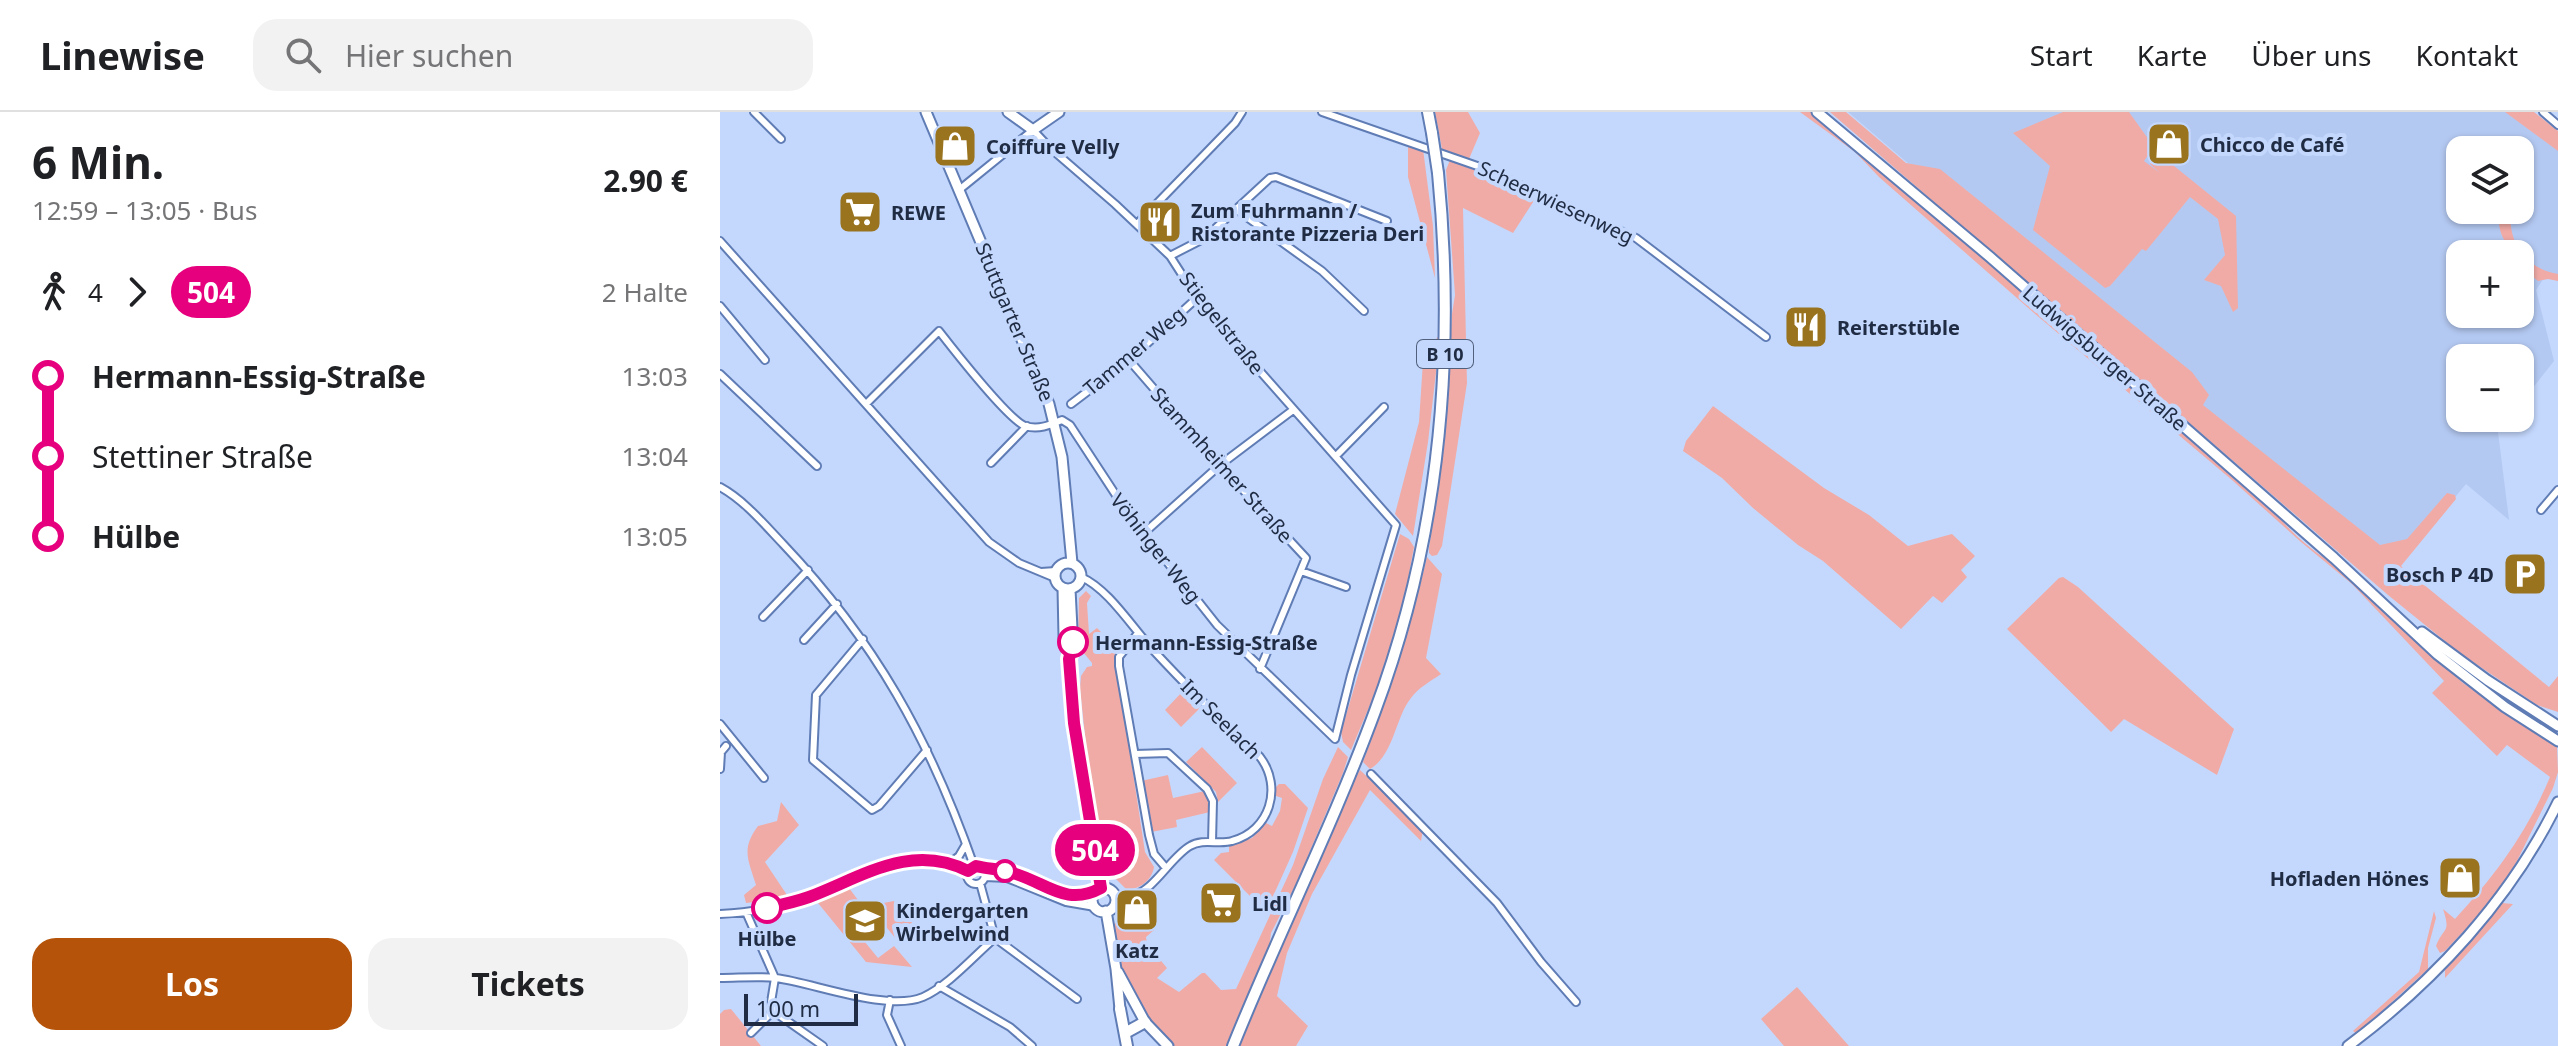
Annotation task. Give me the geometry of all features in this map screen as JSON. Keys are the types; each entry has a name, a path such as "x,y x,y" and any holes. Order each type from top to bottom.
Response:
{"main road":[{"name":"Stuttgarter Straße","path":"926,112 1056,423 1065,481 1069,563 1080,570 1081,577"},
{"path":"1008,112 1033,130 1059,112"},
{"name":"B 10","path":"1233,1046 1362,745 1397,646 1425,534 1443,404 1446,341 1446,282 1438,173 1428,112"},
{"name":"Ludwigsburger Straße","path":"1817,112 1990,257 2390,607"},
{"path":"1069,563 1055,575 1058,584 1067,588 1076,586 1081,577"},
{"path":"1067,588 1064,637 1097,890 1092,902 1095,907 1106,911"},
{"path":"2390,607 2462,662 2558,726"},
{"path":"2390,607 2466,679 2558,741"},
{"path":"2546,718 2558,718"},
{"path":"2348,1046 2415,989 2470,933 2518,871 2558,801"},
{"path":"1097,890 1112,891 1116,898 1114,905 1106,911"},
{"path":"1106,911 1127,1046"},
{"path":"1116,969 1145,1022 1168,1046"},
{"path":"1125,1033 1145,1022"}],"street":[{"path":"754,112 781,139"},
{"path":"1137,224 1235,123 1242,112"},
{"name":"Scheerwiesenweg","path":"1322,112 1483,168 1636,238 1766,337"},
{"path":"2543,112 2558,125"},
{"path":"959,190 1033,130"},
{"name":"Stiegelstraße","path":"1033,130 1170,256 1197,298 1396,525 1335,739"},
{"path":"1170,256 1205,238 1270,178 1276,177 1387,221"},
{"path":"1237,210 1322,271 1364,311"},
{"path":"720,241 989,542 1019,563 1055,575"},
{"name":"Tammer Weg","path":"1071,404 1129,360 1197,298"},
{"path":"720,306 765,360"},
{"path":"866,404 939,331 971,372 1021,424 1044,427 1056,423"},
{"name":"Stammheimer Straße","path":"1129,360 1306,558 1301,571"},
{"path":"720,374 817,466"},
{"path":"1336,456 1384,407"},
{"path":"1144,533 1220,465 1293,410"},
{"name":"Vöhinger Weg","path":"1056,423 1062,420 1076,433 1107,484 1217,625 1335,739"},
{"path":"991,463 1027,426"},
{"path":"720,487 736,498 808,570 863,639 900,697 927,750 957,818 974,868 982,880 995,938 1077,999"},
{"path":"2541,510 2558,490"},
{"path":"763,617 808,570"},
{"path":"1260,669 1301,571 1346,587"},
{"name":"Im Seelach","path":"1081,577 1096,586 1260,757 1270,773 1272,794 1261,823 1249,834 1227,842 1189,846 1139,894 1116,898"},
{"path":"804,640 837,604"},
{"path":"1138,633 1119,657 1152,847 1166,868"},
{"path":"863,639 816,695 813,760 872,810 879,806 927,750"},
{"path":"720,724 764,778"},
{"path":"720,769 721,752 726,746"},
{"path":"1135,754 1168,753 1207,789 1213,801 1212,842"},
{"path":"1371,774 1492,897 1576,1002"},
{"path":"950,863 966,844"},
{"path":"720,914 793,902 882,866 915,860 1015,874 1068,895 1084,896 1097,890"},
{"path":"974,868 967,877 971,882 1007,878 1066,902 1095,907"},
{"path":"746,912 775,978 771,1002 773,1011 823,1046"},
{"path":"720,978 775,978 846,994 890,1000 919,998 939,986 995,938"},
{"path":"939,986 1010,1027 1032,1046"},
{"path":"890,1000 887,1015 901,1046"},
{"path":"751,1033 773,1011"}],"shaded area":[{"path":"1435,112 1468,112 1480,133 1469,159 1442,149"},
{"path":"1800,112 1812,112 1925,206 2272,509 2303,541 2339,567 2463,683 2557,747 2558,772 2553,788 2515,865 2491,902 2445,951 2440,953 2436,946 2446,926 2443,909 2455,919 2484,886 2520,835 2550,777 2507,745 2497,756 2432,693 2444,681 2352,584 2034,313 1879,177 1855,152"},
{"path":"1830,112 1846,112 1906,163 1940,169 2192,372 2209,395 2203,405 2380,545 2407,539 2447,493 2455,495 2456,499 2401,566 2549,687 2558,676 2558,712 2537,705 2461,654 2388,595"},
{"path":"1848,112 2525,112 2558,139 2558,277 2546,275 2536,290 2554,361 2534,386 2534,344 2446,344 2446,432 2498,432 2509,520 2466,484 2386,580"},
{"path":"2063,112 2129,112 2154,147 2144,161 2160,173 2150,164 2158,153 2236,216 2238,308 2233,312 2221,286 2204,280 2225,255 2218,219 2190,197 2146,251 2142,249 2105,288 2033,230 2050,166 2013,133"},
{"path":"2505,112 2534,112 2558,131 2558,151"},
{"path":"1408,143 1423,149 1433,226 1435,278 1408,177"},
{"path":"1450,160 1537,196 1513,233 1463,208 1467,383 1442,546 1437,555 1432,556 1429,548 1444,445 1455,295 1446,170"},
{"path":"2499,224 2511,224 2515,240 2504,240"},
{"path":"2534,264 2558,274 2558,281 2538,281 2534,277"},
{"path":"1437,337 1440,339 1428,442 1413,536 1395,514 1419,422 1423,361 1434,350"},
{"path":"1713,406 1824,488 1869,515 1908,546 1952,534 1975,556 1961,570 1967,577 1942,603 1933,596 1901,629 1823,561 1753,508 1722,478 1683,451 1686,441"},
{"path":"1400,534 1409,539 1414,547 1403,607 1383,674 1351,750 1343,742 1341,732"},
{"path":"1427,557 1442,574 1426,658 1441,674 1411,698 1384,755 1370,769 1363,762 1398,661"},
{"path":"2063,577 2078,587 2234,729 2217,775 2124,719 2111,732 2007,629"},
{"path":"1086,591 1091,596 1087,603 1089,634 1097,628 1120,651 1116,661 1145,852 1154,867 1145,883 1127,890 1108,871 1090,782 1080,689 1081,676 1092,663 1078,646 1079,598"},
{"path":"1184,690 1201,707 1181,727 1165,710"},
{"path":"1202,747 1237,783 1218,802 1216,792 1186,762"},
{"path":"1338,747 1348,757 1343,773 1296,884 1271,933 1269,949 1227,1046 1172,1046 1150,1023 1123,973 1114,924 1117,913 1127,904 1125,914 1128,919 1154,930 1146,937 1147,944 1167,968 1157,978 1179,992 1205,973 1221,990 1236,989 1293,865 1323,779"},
{"path":"1360,770 1423,830 1421,841 1370,790 1312,894 1287,953 1277,996 1308,1026 1296,1046 1238,1046 1351,785"},
{"path":"1168,775 1173,798 1205,791 1210,800 1210,812 1176,820 1177,827 1151,832 1141,781"},
{"path":"1285,784 1308,808 1293,852 1266,912 1214,860 1221,853 1229,852 1229,846 1252,838 1266,823 1272,826 1280,811 1282,798 1276,796 1276,787"},
{"path":"781,802 799,825 765,862 789,898 746,903 744,895 756,885 748,854 749,841 758,826 777,821"},
{"path":"849,888 858,900 847,910 864,932 860,936 878,958 894,946 912,967 866,962 818,903"},
{"path":"875,900 878,904 894,901 918,930 901,945 869,906"},
{"path":"2502,903 2513,904 2445,978 2445,970"},
{"path":"2434,911 2436,918 2428,948 2428,969 2357,1034 2353,1031 2419,972"},
{"path":"1797,987 1849,1046 1784,1046 1761,1019"},
{"path":"731,1009 761,1046 720,1046 720,1014"}],"bus line":[{"name":"504","path":"767,908 811,896 867,871 915,860 950,863 968,871 976,866 999,870 1068,895 1084,896 1101,888 1074,723 1069,659 1073,642"}],"place":[{"name":"Chicco de Café","path":"2169,144"},
{"name":"Coiffure Velly","path":"955,146"},
{"name":"REWE","path":"860,212"},
{"name":"Zum Fuhrmann / Ristorante Pizzeria Deri","path":"1160,222"},
{"name":"Reiterstüble","path":"1806,327"},
{"name":"Bosch P 4D","path":"2525,574"},
{"name":"Hermann-Essig-Straße","path":"1073,642"},
{"name":"Hofladen Hönes","path":"2460,878"},
{"name":"Lidl","path":"1221,903"},
{"name":"Hülbe","path":"767,908"},
{"name":"Katz","path":"1137,910"},
{"name":"Kindergarten Wirbelwind","path":"865,921"}]}
